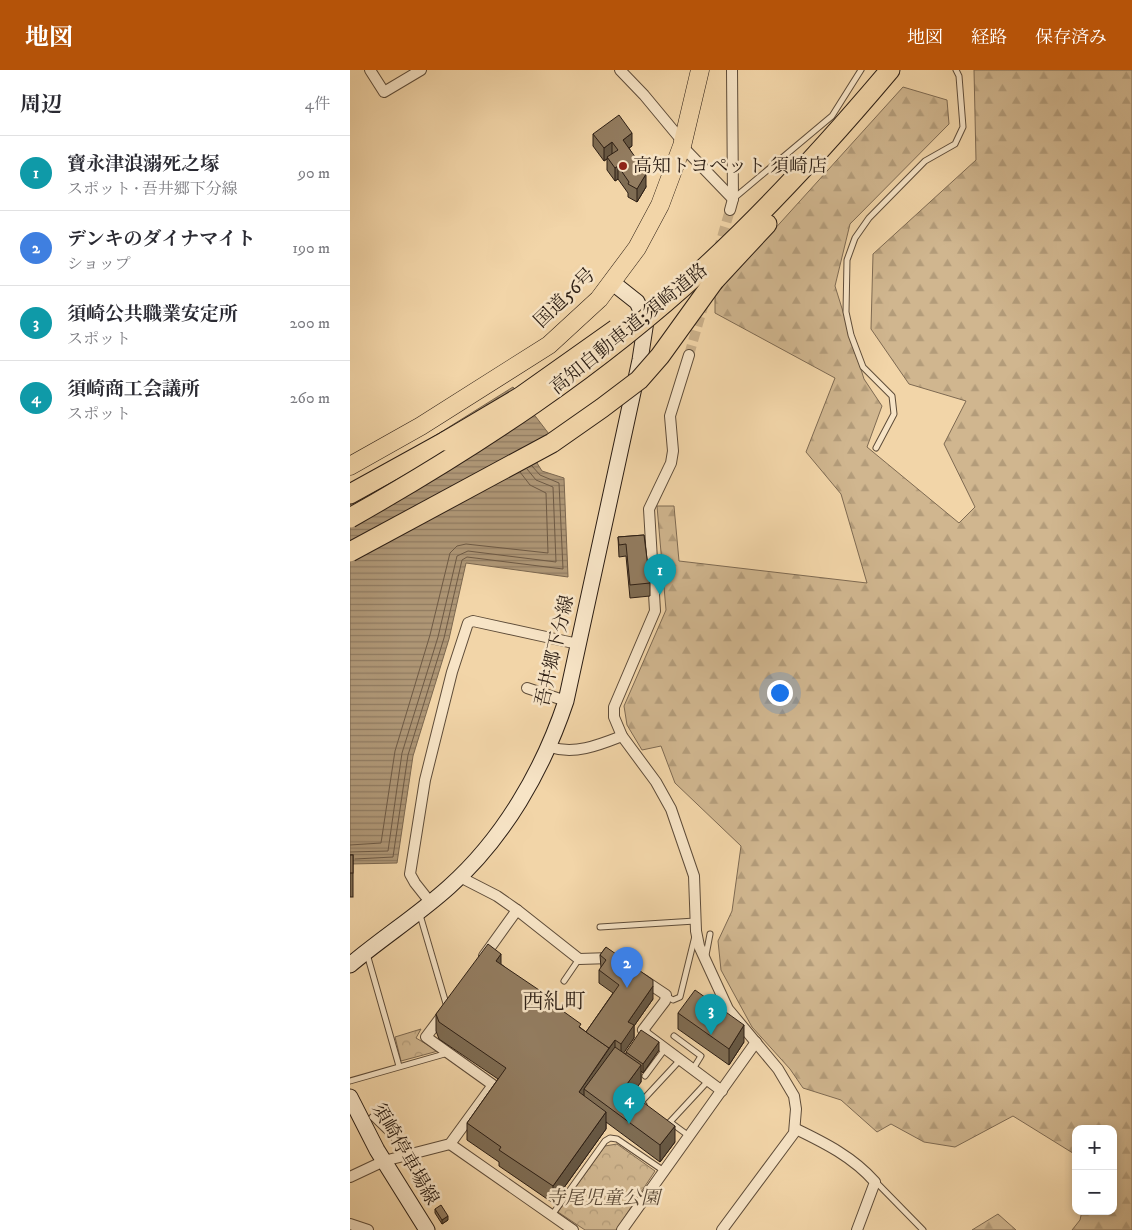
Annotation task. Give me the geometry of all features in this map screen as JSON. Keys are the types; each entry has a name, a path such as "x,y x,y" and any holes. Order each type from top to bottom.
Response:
{"highway":[{"name":"国道56号","path":"350,466 421,426 549,345 576,322 613,283 637,248 660,206 682,144 700,70"},
{"name":"高知自動車道;須崎道路","path":"350,518 481,441 549,395 654,314 706,271 834,136 890,70"},
{"path":"350,494 520,397 637,315 706,271 810,174 834,136"},
{"path":"350,552 552,443 639,380 682,328 706,271"}],"main road":[{"name":"吾井郷下分線","path":"351,962 367,952 460,877 512,812 550,747 566,701 630,410 646,321 637,302 613,283"},
{"name":"須崎停車場線","path":"350,1097 384,1160 427,1230"}],"street":[{"path":"370,70 384,92 421,70"},
{"path":"620,70 644,95 682,144 733,200"},
{"path":"730,210 733,200 732,70"},
{"path":"689,355 670,416 673,451 671,463 649,509 655,611 614,707 614,716 622,736 656,782 671,809 697,875 696,926 699,946 706,955 728,1009 778,1069 794,1096 796,1129 722,1230"},
{"path":"424,907 410,874 425,780 452,672 468,623 473,621 578,644"},
{"path":"527,688 566,701"},
{"path":"550,747 575,750 598,745 622,736"},
{"path":"460,877 517,910 579,959 610,956 618,962"},
{"path":"476,967 517,910"},
{"path":"634,973 666,996 665,1001 643,1030 665,1049 722,1090"},
{"path":"350,1177 384,1160 450,1144 493,1086 426,1037 450,1004"},
{"path":"622,1230 756,1042"},
{"path":"796,1129 849,1157 875,1182 857,1230"},
{"path":"450,1144 573,1230"},
{"path":"350,1224 366,1230"}],"lane":[{"path":"733,200 832,116 861,70"},
{"path":"876,448 894,414 892,396 863,367 850,336 846,312 847,260 855,238 869,218 925,162 955,144 963,127 959,76 956,70"},
{"path":"424,907 450,1004"},
{"path":"600,927 696,926 680,997 673,1000 666,996"},
{"path":"706,955 710,934"},
{"path":"367,952 399,1066"},
{"path":"564,981 579,959"},
{"path":"674,1036 700,1056 694,1070"},
{"path":"645,1076 665,1049"},
{"path":"350,1081 448,1053"},
{"path":"648,1107 641,1102 680,1060"},
{"path":"670,1122 708,1080"},
{"path":"372,1117 409,1153"},
{"path":"663,1117 690,1137"},
{"path":"552,1216 605,1141 610,1138 617,1139 664,1171"},
{"path":"875,1182 923,1230"}],"green space":[{"path":"974,70 1132,70 1132,1230 1072,1230 1080,1220 1081,1215 1117,1215 1117,1125 1072,1125 1072,1153 1013,1116 955,1147 924,1142 891,1124 877,1132 841,1100 803,1088 790,1069 752,1027 721,970 718,941 732,911 741,846 675,783 661,746 642,750 627,725 624,706 666,610 657,506 674,506 679,561 867,583 841,494 806,452 835,378 715,313 715,295 903,87 947,100 949,124 850,224 835,286 864,379 882,406 867,447 959,523 975,507 944,444 966,401 909,384 871,329 873,254 976,160"},
{"path":"421,1029 416,1038 438,1051 401,1061 395,1037"},
{"name":"寺尾児童公園","path":"617,1144 655,1171 616,1230 585,1230 558,1212 605,1146"},
{"path":"998,1214 1016,1230 972,1230"}],"water":[{"path":"513,387 549,434 537,463 542,471 564,478 568,577 466,563 449,639 413,756 397,863 350,864 350,489"}],"building":[{"path":"619,115 632,133 623,140 643,168 639,171 646,174 637,189 628,184 629,182 618,166 615,168 607,157 618,150 612,142 604,148 593,134"},
{"path":"644,535 650,583 630,585 626,544 619,545 618,537"},
{"path":"350,855 353,855 353,873 350,873"},
{"path":"488,944 501,954 496,961 542,992 539,994 581,1024 579,1027 609,1048 579,1092 606,1112 553,1186 499,1150 501,1147 467,1123 506,1068 439,1022 436,1014"},
{"path":"606,947 653,980 653,986 628,1022 634,1025 621,1044 615,1040 609,1048 586,1032 619,985 599,970 606,960 600,955"},
{"path":"695,990 744,1025 729,1049 678,1013"},
{"path":"641,1030 659,1042 643,1064 626,1052"},
{"path":"615,1047 641,1065 624,1088 675,1126 660,1145 584,1089"},
{"path":"441,1205 448,1216 442,1220 435,1209"}],"tunnel":[{"path":"718,251 730,210"},
{"path":"689,355 704,303"}],"place":[{"name":"高知トヨペット 須崎店","path":"623,166"},
{"name":"寶永津浪溺死之塚","path":"660,595"},
{"name":"デンキのダイナマイト","path":"627,988"},
{"name":"須崎公共職業安定所","path":"711,1035"},
{"name":"須崎商工会議所","path":"629,1124"}],"district":[{"name":"西糺町","path":"554,1002"}]}
